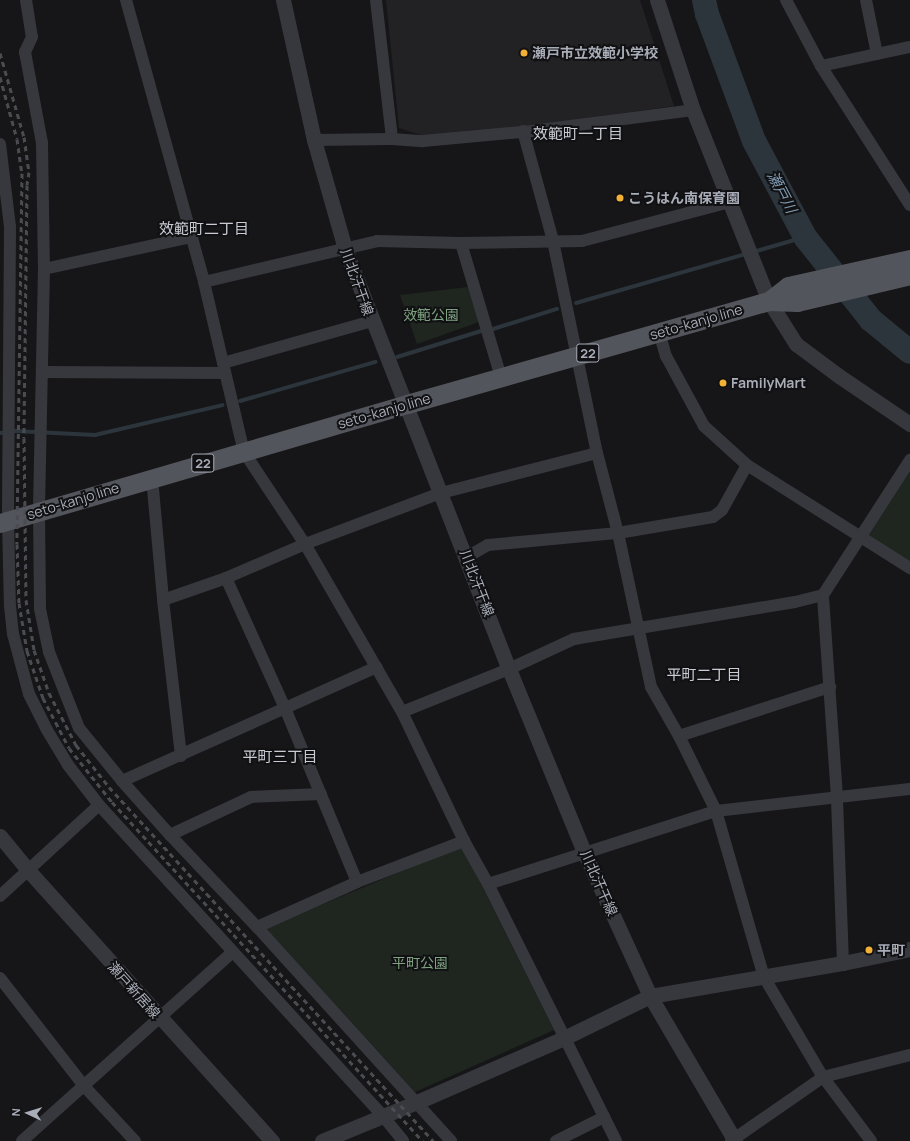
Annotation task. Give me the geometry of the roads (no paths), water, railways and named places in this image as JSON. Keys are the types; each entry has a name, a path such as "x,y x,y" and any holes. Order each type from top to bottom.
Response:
{"main road":[{"name":"seto-kanjo line","path":"769,301 788,286 910,259"},
{"name":"seto-kanjo line","path":"4,522 407,404 769,301 797,302 910,275"}],"street":[{"path":"26,0 32,37 25,52 42,143 44,269 40,608 49,652 79,728 122,781 170,835 257,927 396,1082 452,1141"},
{"path":"126,0 204,282 244,452 305,544 402,712 464,841 488,884 616,1141"},
{"name":"川北汗干線","path":"283,0 314,140 345,248 372,321 407,404 467,557 509,669 585,854 650,996 733,1140"},
{"path":"376,0 392,139"},
{"path":"657,0 693,110 769,301 796,344 839,376 910,424"},
{"path":"786,0 821,66 910,205"},
{"path":"866,0 877,54"},
{"path":"821,66 910,48"},
{"path":"314,140 392,139 422,141 523,131 693,110"},
{"path":"523,131 553,241 597,453 618,532 651,687 679,736 716,811 764,977 823,1077 871,1141"},
{"path":"0,144 5,228 6,441 4,522 13,634 29,694 47,730 68,765 99,805 383,1116 404,1141"},
{"path":"204,282 377,241 461,243 582,241 730,202"},
{"path":"44,269 191,237"},
{"path":"461,243 501,377"},
{"path":"43,372 224,368 372,321"},
{"path":"659,332 666,356 704,426 747,466 862,536 910,568"},
{"path":"162,600 226,578 305,544 441,492 597,453"},
{"path":"843,963 837,797 823,595 910,460"},
{"path":"467,557 488,545 618,532 713,517 722,510 747,466"},
{"path":"152,478 162,600 181,756"},
{"path":"226,578 285,708 357,882"},
{"path":"402,712 509,669 574,639 638,627 795,602 823,595"},
{"path":"122,781 181,756 377,667"},
{"path":"679,736 830,687"},
{"path":"488,884 716,811 910,789"},
{"path":"170,835 251,797 321,794"},
{"path":"0,896 99,805"},
{"name":"瀬戸新居線","path":"0,836 28,870 160,1019 272,1141"},
{"path":"257,927 357,882 464,841"},
{"path":"322,1141 564,1038 650,996 843,963 910,949"},
{"path":"22,1141 160,1019 233,952"},
{"path":"0,978 84,1086 134,1141"},
{"path":"733,1140 823,1077 910,1055"},
{"path":"556,1141 604,1117"}],"waterway":[{"name":"瀬戸川","path":"704,0 707,14 754,141 805,237 871,320 910,352"},
{"path":"753,252 805,237"},
{"path":"576,303 746,254"},
{"path":"493,329 557,309"},
{"path":"397,357 481,331"},
{"path":"240,401 375,362"},
{"path":"0,433 15,431 95,435 223,405"}],"railway":[{"path":"0,53 24,137 29,172 27,185 24,438 26,600 34,650 49,693 76,745 109,787 433,1141"},
{"path":"0,77 17,139 22,173 17,544 19,603 27,651 43,698 69,748 112,802 423,1141"}],"place":[{"name":"瀬戸市立效範小学校","path":"524,53"},
{"name":"こうはん南保育園","path":"620,198"},
{"name":"FamilyMart","path":"723,383"},
{"name":"平町","path":"869,950"}],"district":[{"name":"效範町一丁目","path":"578,134"},
{"name":"效範町二丁目","path":"204,229"},
{"name":"平町二丁目","path":"704,675"},
{"name":"平町三丁目","path":"280,757"}],"park label":[{"name":"效範公園","path":"431,315"},
{"name":"平町公園","path":"420,963"}]}
